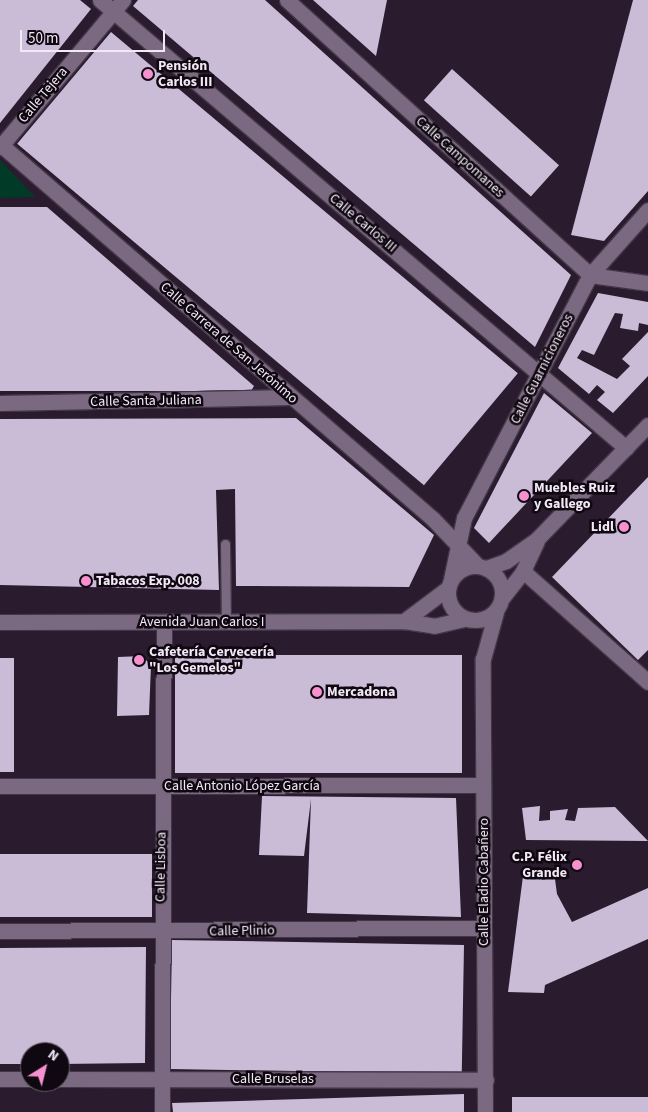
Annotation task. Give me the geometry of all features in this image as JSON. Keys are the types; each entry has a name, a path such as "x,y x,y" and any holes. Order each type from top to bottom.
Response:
{"street":[{"name":"Calle Carlos III","path":"100,0 626,448"},
{"name":"Calle Tejera","path":"0,146 123,0"},
{"name":"Calle Campomanes","path":"287,0 590,275"},
{"name":"Calle Carrera de San Jerónimo","path":"0,146 292,397 482,567"},
{"name":"Calle Guarnicioneros","path":"456,542 464,518 590,275 648,210"},
{"path":"590,275 648,283"},
{"name":"Calle Santa Juliana","path":"0,403 292,397"},
{"path":"404,621 450,583 462,568 482,567 506,561 538,539 648,425"},
{"path":"456,542 450,583 451,606 469,620 496,612 503,596 523,572 538,539"},
{"path":"482,567 499,579 503,596"},
{"path":"523,572 645,674"},
{"name":"Calle Eladio Cabañero","path":"485,1112 483,652 496,612"},
{"name":"Avenida Juan Carlos I","path":"0,622 404,621 434,626 469,620"},
{"name":"Calle Eladio Cabañero","path":"469,620 483,652"},
{"name":"Calle Lisboa","path":"162,1112 159,1078 164,622"},
{"name":"Calle Antonio López García","path":"0,786 484,785"},
{"name":"Calle Plinio","path":"0,931 484,928"},
{"path":"0,1079 20,1079"},
{"name":"Calle Bruselas","path":"70,1079 486,1080"}],"lane":[{"path":"225,544 226,622"}],"green space":[{"path":"0,160 35,197 0,198"}],"building":[{"path":"0,0 80,0 91,9 0,123"},
{"path":"138,0 265,0 571,275 535,347 133,6"},
{"path":"313,0 387,0 376,56"},
{"path":"633,0 648,0 648,191 604,241 571,235"},
{"path":"111,32 518,373 424,485 17,144"},
{"path":"452,69 559,165 531,197 424,100"},
{"path":"0,207 47,207 254,386 251,391 0,391"},
{"path":"598,293 648,302 648,325 639,323 638,331 620,328 623,314 615,313 594,355 582,350 577,358 617,379 630,366 622,359 648,332 648,376 613,413 597,400 605,392 597,385 589,394 558,368"},
{"path":"544,393 592,433 489,543 474,528"},
{"path":"296,418 434,535 409,587 236,586 235,489 216,490 219,590 0,585 0,419"},
{"name":"Lidl","path":"648,477 648,650 638,660 552,577"},
{"name":"Mercadona","path":"175,655 462,655 462,773 175,773"},
{"path":"142,656 151,665 149,715 117,716 118,657"},
{"path":"0,658 14,658 14,772 0,772"},
{"path":"262,796 456,798 461,917 307,913 311,799 304,856 259,855"},
{"path":"540,806 539,821 550,820 550,811 568,809 565,820 575,821 578,808 615,807 648,841 526,840 522,808"},
{"path":"0,854 152,854 152,917 0,917"},
{"path":"523,876 555,879 557,894 572,922 648,888 648,939 545,985 544,993 508,992"},
{"path":"172,940 464,945 462,1074 170,1069"},
{"path":"146,947 145,1063 70,1064 70,1042 20,1042 20,1064 0,1064 0,948"},
{"path":"464,1094 464,1112 173,1112 172,1103"},
{"path":"512,1097 648,1097 648,1112 512,1112"}],"place":[{"name":"Pensión Carlos III","path":"148,74"},
{"name":"Muebles Ruiz y Gallego","path":"524,496"},
{"name":"Lidl","path":"624,527"},
{"name":"Tabacos Exp. 008","path":"86,581"},
{"name":"Cafetería Cervecería \"Los Gemelos\"","path":"139,660"},
{"name":"Mercadona","path":"317,692"},
{"name":"C.P. Félix Grande","path":"577,865"}]}
